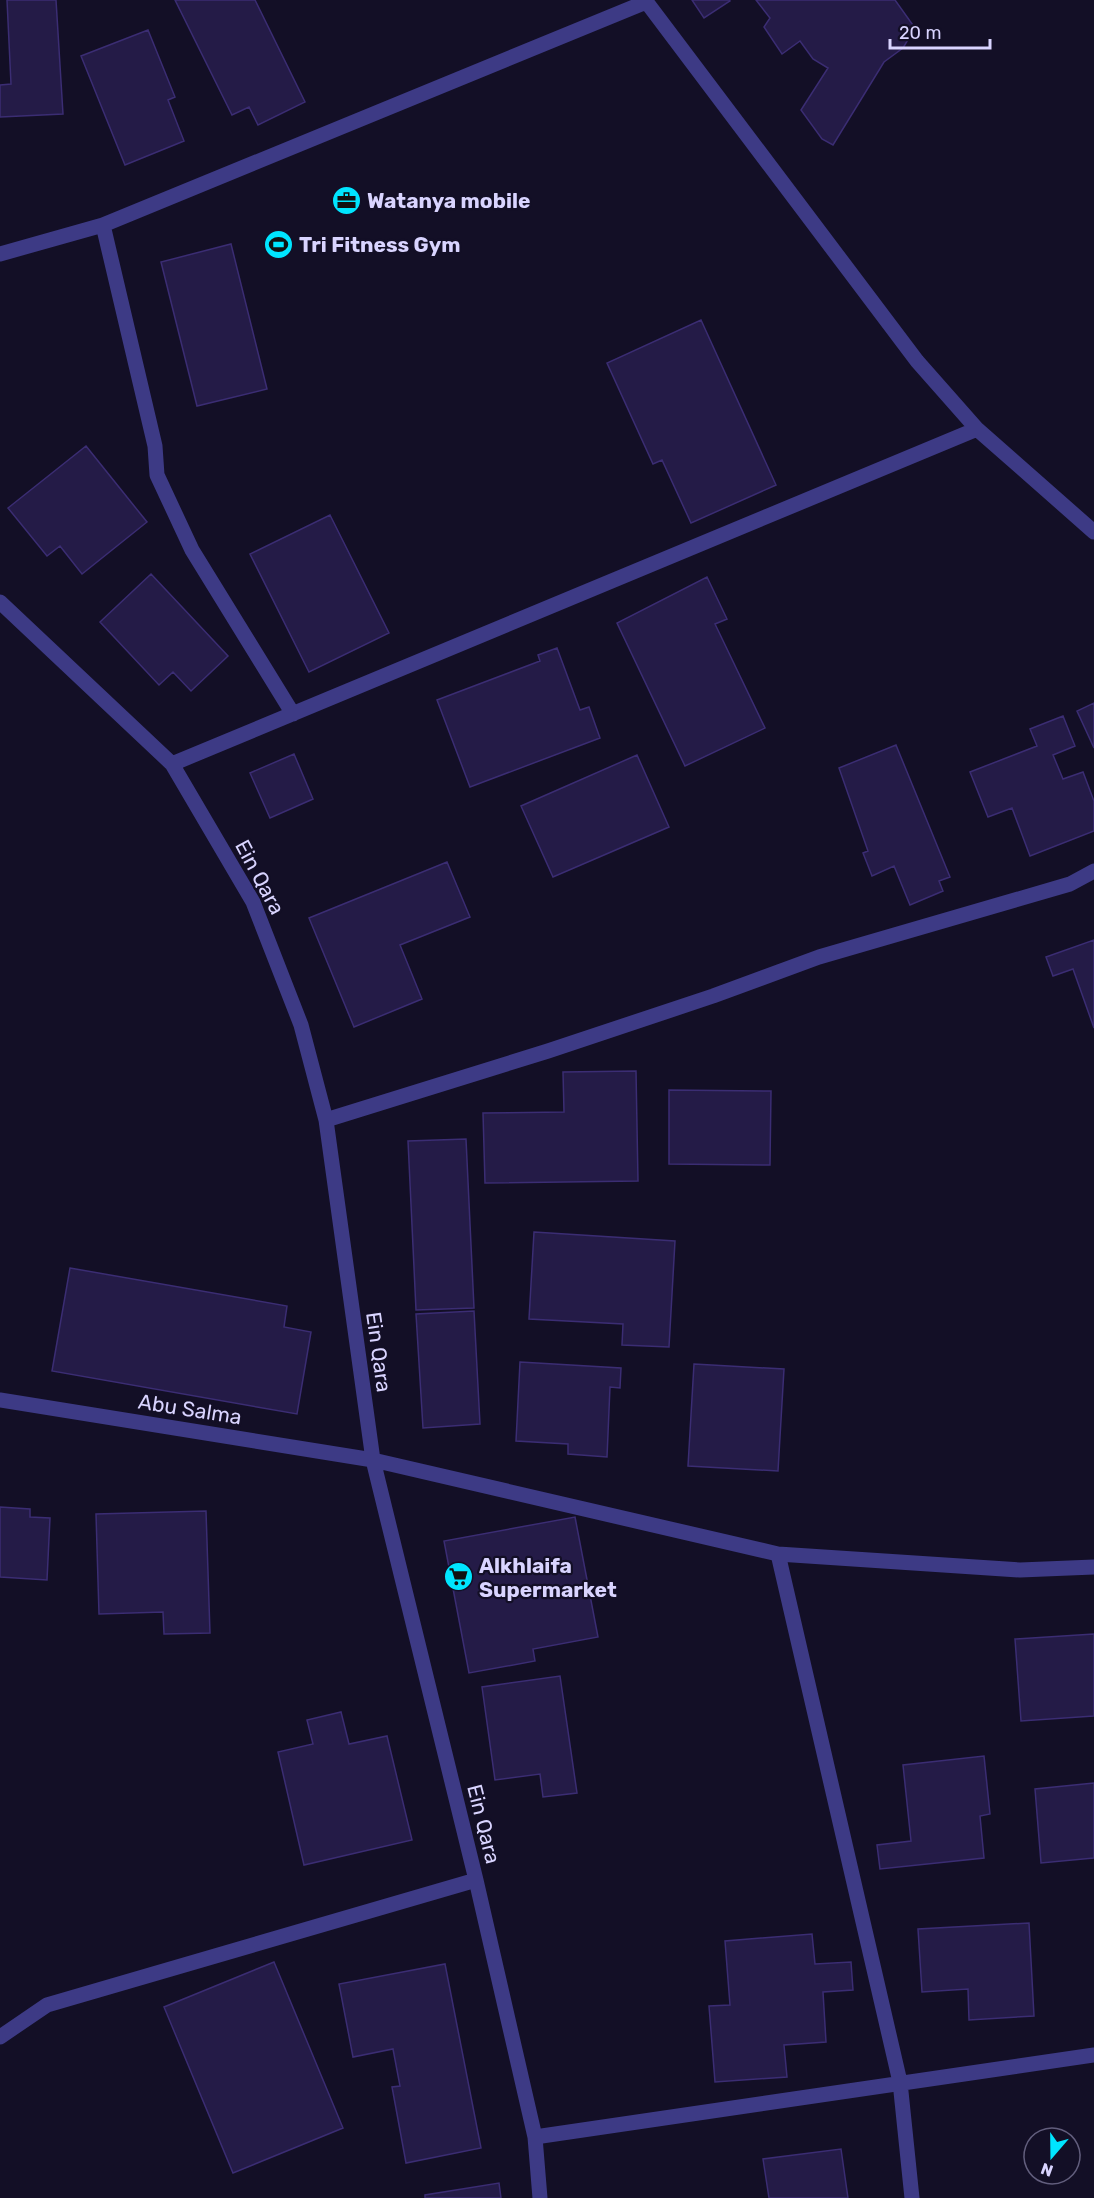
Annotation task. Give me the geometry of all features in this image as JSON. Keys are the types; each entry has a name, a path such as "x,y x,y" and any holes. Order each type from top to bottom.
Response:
{"street":[{"path":"0,254 103,225 645,1 917,361 977,429 1094,532"},
{"path":"103,225 155,446 158,475 192,550 293,714"},
{"path":"172,764 977,429"},
{"name":"Ein Qara","path":"0,602 172,764 253,902 301,1025 327,1120 373,1460 476,1880 535,2137 540,2198"},
{"path":"327,1120 603,1032 819,957 1070,884 1094,871"},
{"name":"Abu Salma","path":"0,1400 373,1460 777,1554 1020,1570 1094,1567"},
{"path":"777,1554 900,2082 912,2198"},
{"path":"0,2037 46,2005 476,1880"},
{"path":"535,2137 1094,2055"}],"building":[{"path":"7,0 56,0 63,114 0,117 0,85 11,84"},
{"path":"175,0 255,0 305,102 258,125 249,107 232,115"},
{"path":"692,0 729,0 730,1 704,18"},
{"path":"756,0 895,0 915,28 903,48 884,62 833,145 822,139 801,110 828,68 813,59 800,41 782,54 764,27 770,18"},
{"path":"148,30 175,97 168,100 184,141 125,165 81,56"},
{"path":"231,244 267,389 197,406 161,262"},
{"path":"701,320 776,485 691,523 662,460 653,464 607,363"},
{"path":"86,446 147,522 82,574 60,546 47,556 8,508"},
{"path":"330,515 389,633 309,672 250,554"},
{"path":"151,574 228,656 191,691 173,672 159,685 100,622"},
{"path":"707,577 727,619 715,624 765,728 685,766 617,623"},
{"path":"557,648 580,710 589,707 600,738 470,787 437,700 540,661 538,655"},
{"path":"1094,703 1094,748 1077,711"},
{"path":"1063,716 1075,746 1053,755 1063,779 1083,772 1094,801 1094,831 1030,856 1012,808 988,817 970,772 1037,746 1030,729"},
{"path":"896,745 950,877 939,881 943,891 910,905 894,866 872,876 863,853 868,851 839,768"},
{"path":"294,754 313,799 270,818 250,773"},
{"path":"637,755 669,827 553,877 521,806"},
{"path":"447,862 470,917 400,945 422,999 354,1027 309,918"},
{"path":"1094,940 1094,1028 1073,969 1053,976 1046,957"},
{"path":"636,1071 638,1181 485,1183 483,1113 564,1112 563,1072"},
{"path":"669,1090 771,1091 770,1165 669,1164"},
{"path":"466,1139 474,1308 416,1310 408,1141"},
{"path":"534,1232 675,1241 669,1347 622,1345 623,1324 529,1319"},
{"path":"70,1268 287,1306 284,1327 311,1332 297,1414 52,1371"},
{"path":"474,1311 480,1424 423,1428 416,1314"},
{"path":"520,1362 621,1368 620,1388 610,1387 607,1457 568,1454 568,1444 516,1441"},
{"path":"694,1364 784,1369 778,1471 688,1466"},
{"path":"0,1507 30,1509 30,1517 50,1518 47,1580 0,1577"},
{"path":"206,1511 210,1633 164,1634 163,1612 99,1614 96,1514"},
{"path":"575,1517 598,1637 533,1649 535,1661 469,1673 444,1541"},
{"path":"1094,1634 1094,1716 1021,1721 1015,1639"},
{"path":"560,1676 577,1793 543,1797 540,1774 495,1780 482,1687"},
{"path":"341,1712 349,1744 387,1736 412,1840 304,1865 278,1752 313,1744 307,1720"},
{"path":"984,1756 990,1814 980,1816 984,1858 880,1869 877,1845 911,1841 903,1765"},
{"path":"1094,1783 1094,1858 1041,1863 1035,1789"},
{"path":"1029,1923 1034,2016 969,2020 968,1989 922,1992 918,1929"},
{"path":"812,1934 815,1964 851,1962 853,1990 823,1992 826,2042 784,2045 787,2077 715,2082 709,2006 730,2005 725,1941"},
{"path":"274,1962 343,2128 233,2173 164,2007"},
{"path":"445,1964 481,2148 406,2163 392,2087 400,2086 393,2049 353,2057 339,1984"},
{"path":"841,2149 848,2198 769,2198 763,2159"},
{"path":"499,2183 501,2198 425,2198 425,2195"}],"place":[{"name":"Watanya mobile","path":"346,200"},
{"name":"Tri Fitness Gym","path":"278,244"},
{"name":"Alkhlaifa Supermarket","path":"458,1577"}]}
